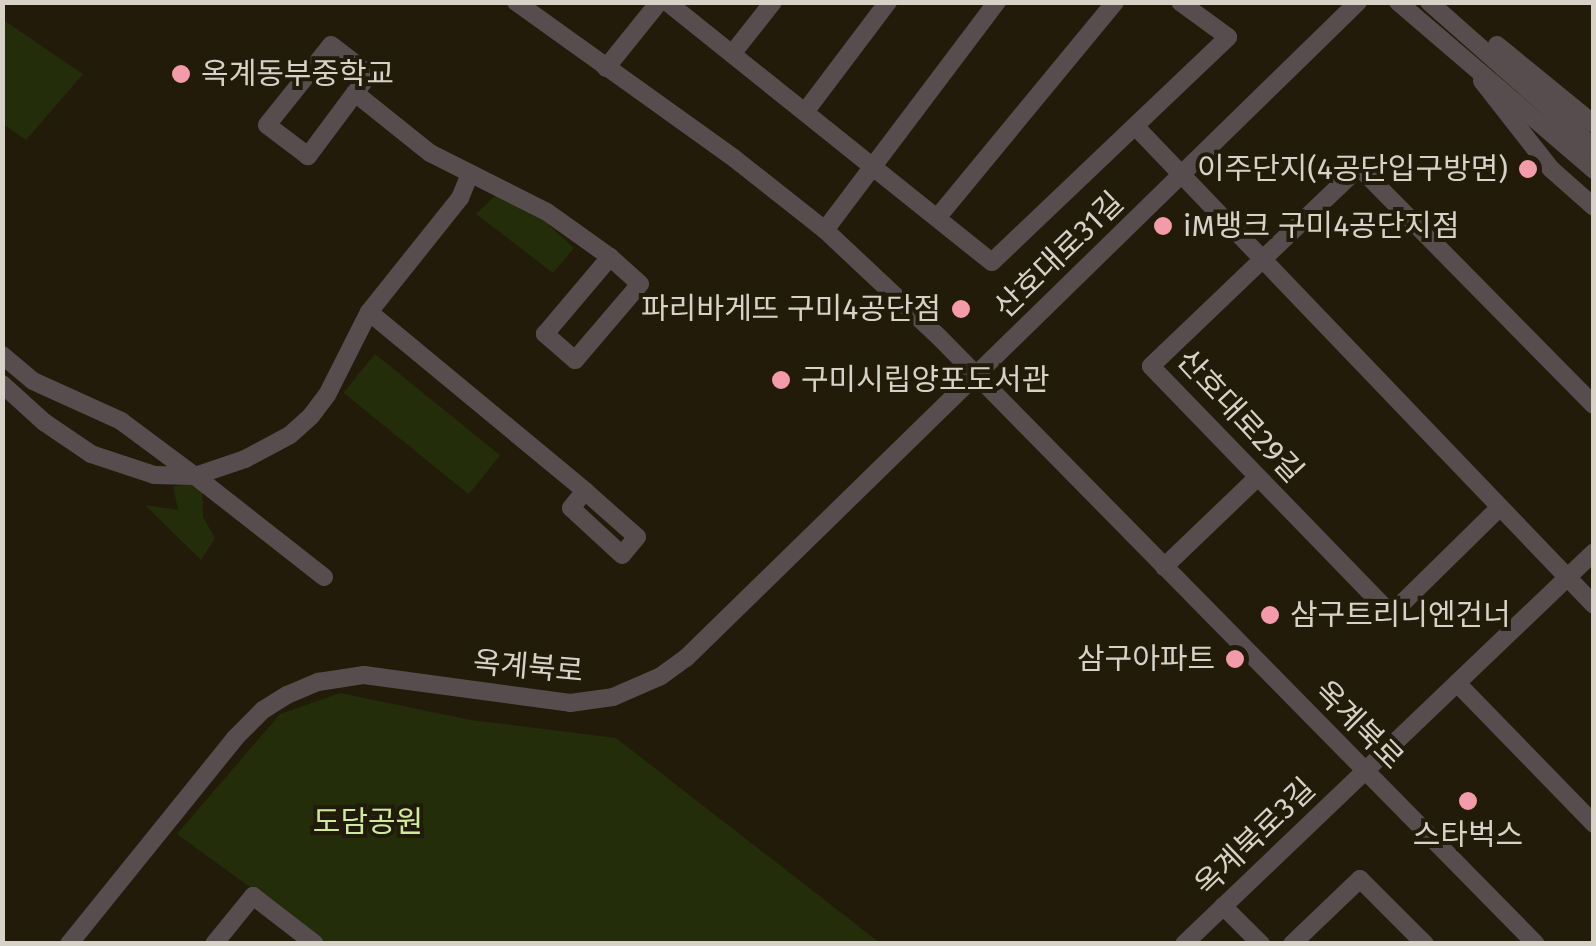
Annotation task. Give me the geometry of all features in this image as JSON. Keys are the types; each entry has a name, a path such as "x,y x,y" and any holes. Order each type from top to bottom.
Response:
{"street":[{"name":"옥계북로","path":"516,2 825,230 974,375 1536,944"},
{"path":"606,68 659,2"},
{"path":"667,2 937,218 1116,2"},
{"path":"732,54 773,2"},
{"path":"805,112 888,2"},
{"path":"825,230 997,2"},
{"name":"산호대로31길","path":"937,218 992,262 1228,37 1180,2"},
{"name":"산호대로31길","path":"974,375 1358,2"},
{"path":"1398,2 1594,170"},
{"path":"1429,2 1594,148"},
{"path":"1442,2 1594,124"},
{"path":"330,44 369,74 355,94 308,156 267,124 330,44"},
{"path":"1470,64 1518,132 1594,207"},
{"path":"355,94 430,152 469,176 547,212 610,257 640,284 575,360 545,334 610,257"},
{"path":"1135,126 1594,605"},
{"name":"산호대로29길","path":"1500,507 1390,614 1151,366 1359,168 1594,405"},
{"path":"2,384 44,422 91,454 154,475 195,476 246,459 290,434 327,395 370,312 460,198 469,176"},
{"path":"370,312 585,491"},
{"path":"2,355 33,381 120,421 324,578"},
{"name":"옥계북로","path":"69,944 235,738 263,710 318,682 364,675 548,702 590,701 637,688 686,658 974,375"},
{"path":"1164,567 1258,477"},
{"path":"1365,770 1594,552"},
{"path":"1457,683 1594,824"},
{"name":"옥계북로3길","path":"1184,944 1365,770"},
{"path":"1292,944 1360,879 1425,944"},
{"path":"214,944 253,896 315,944"},
{"path":"1223,906 1261,944"}],"green space":[{"path":"2,19 83,74 26,140 3,124"},
{"path":"496,195 545,221 574,248 553,273 476,214"},
{"path":"375,354 500,455 469,494 344,393"},
{"path":"173,486 202,487 203,517 215,538 201,560 145,505 178,510"},
{"name":"도담공원","path":"340,693 471,720 616,738 880,943 327,943 177,834 280,714"}],"place":[{"name":"옥계동부중학교","path":"181,74"},
{"name":"이주단지(4공단입구방면)","path":"1528,169"},
{"name":"iM뱅크 구미4공단지점","path":"1163,226"},
{"name":"파리바게뜨 구미4공단점","path":"961,309"},
{"name":"구미시립양포도서관","path":"781,380"},
{"name":"삼구트리니엔건너","path":"1270,615"},
{"name":"삼구아파트","path":"1235,659"},
{"name":"스타벅스","path":"1468,801"}]}
